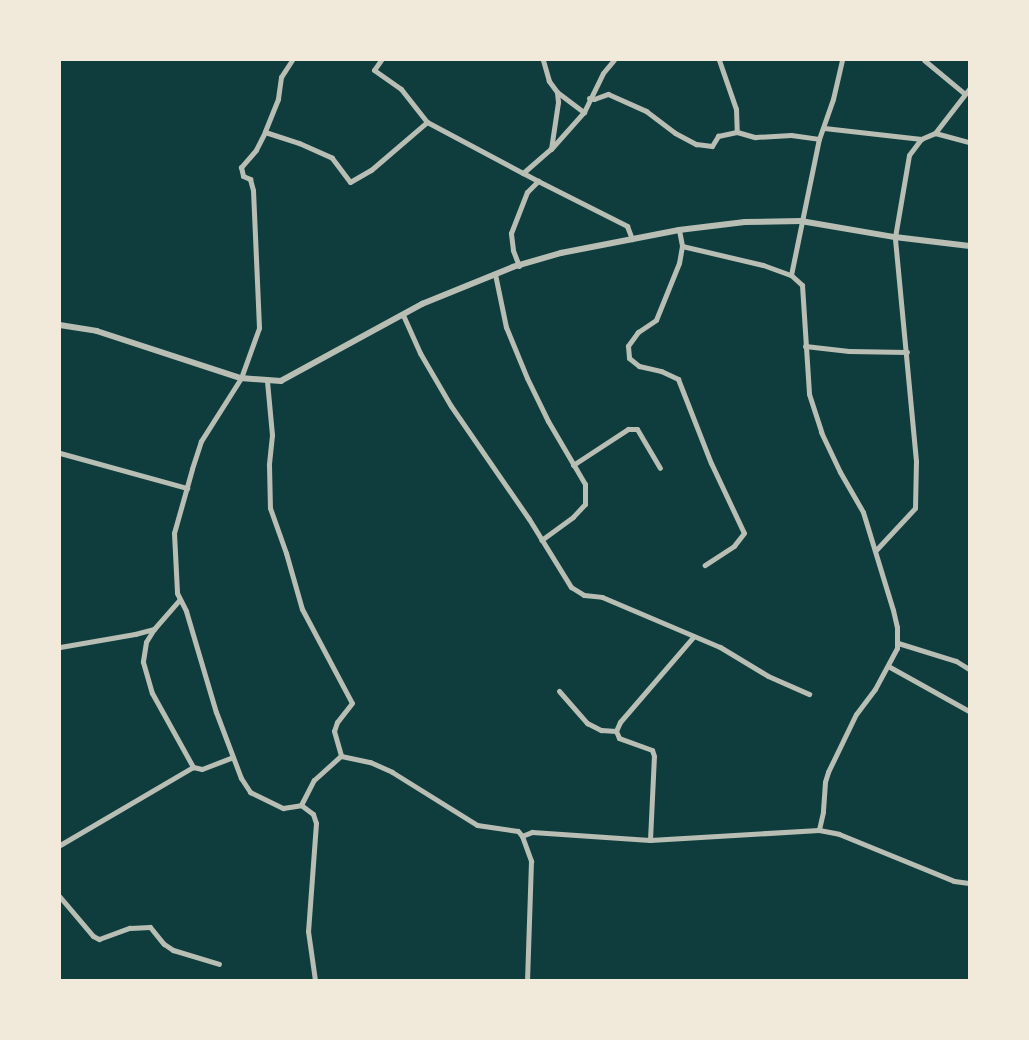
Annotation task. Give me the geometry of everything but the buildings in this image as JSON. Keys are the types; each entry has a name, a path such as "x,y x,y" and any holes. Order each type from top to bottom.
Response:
{"street":[{"path":"292,60 281,77 278,100 265,132 256,150 242,167 243,176 250,179 253,190 259,328 241,378 201,441 174,533 179,600 186,611 216,712 241,778 250,792 283,808 301,805 313,814 316,823 308,930 315,980"},
{"path":"381,60 374,70 401,90 427,122 627,226 632,239"},
{"path":"543,60 549,81 557,92 584,112"},
{"path":"524,173 551,149 584,112 589,98 603,73 614,60"},
{"path":"719,60 736,109 737,132"},
{"path":"791,275 819,139 824,128 842,60"},
{"path":"924,60 965,94"},
{"path":"935,134 969,88"},
{"path":"551,149 557,92"},
{"path":"589,98 594,99 608,94 646,111 675,133 696,144 712,146 718,136 737,132 755,137 791,135 819,139"},
{"path":"265,132 299,143 332,158 350,182 371,170 427,122"},
{"path":"824,128 921,139 935,134 969,142"},
{"path":"876,550 915,508 916,461 895,237 909,155 921,139"},
{"path":"519,266 513,250 511,233 527,192 538,181"},
{"path":"60,324 97,331 241,378 281,382 422,304 495,274 538,259 632,239 679,230 744,222 801,221 895,237 969,246"},
{"path":"679,230 682,246 679,263 656,320 638,332 628,346 629,358 639,366 662,371 678,379 711,463 744,533 734,546 705,564"},
{"path":"682,246 744,260 791,275 802,285 809,394 821,432 840,472 863,512 893,610 898,643 888,666 856,714 828,772 819,830"},
{"path":"495,274 506,327 537,400 585,484 586,504 573,517 541,540"},
{"path":"403,315 420,353 451,406 571,587 584,595 602,597 720,647 768,676 809,694"},
{"path":"805,346 849,351 907,352"},
{"path":"267,381 272,435 269,465 270,508 286,553 302,609 352,703 337,722 334,731 341,756"},
{"path":"573,465 628,429 637,429 660,468"},
{"path":"60,453 187,488"},
{"path":"179,600 154,629 146,642 143,662 152,693 193,766"},
{"path":"60,647 154,629"},
{"path":"650,840 654,756 652,750 619,738 616,731 620,722 694,636"},
{"path":"898,643 956,661 969,669"},
{"path":"888,666 969,711"},
{"path":"559,691 587,723 600,730 616,731"},
{"path":"301,805 314,780 341,756"},
{"path":"341,756 370,762 392,772 477,825 518,831 522,836 531,861 527,980"},
{"path":"60,845 193,766 202,768 233,757"},
{"path":"522,836 532,832 650,840 819,830 839,834 954,881 969,884"},
{"path":"60,897 93,936 99,939 130,928 150,927 164,944 173,950 219,964"}]}
